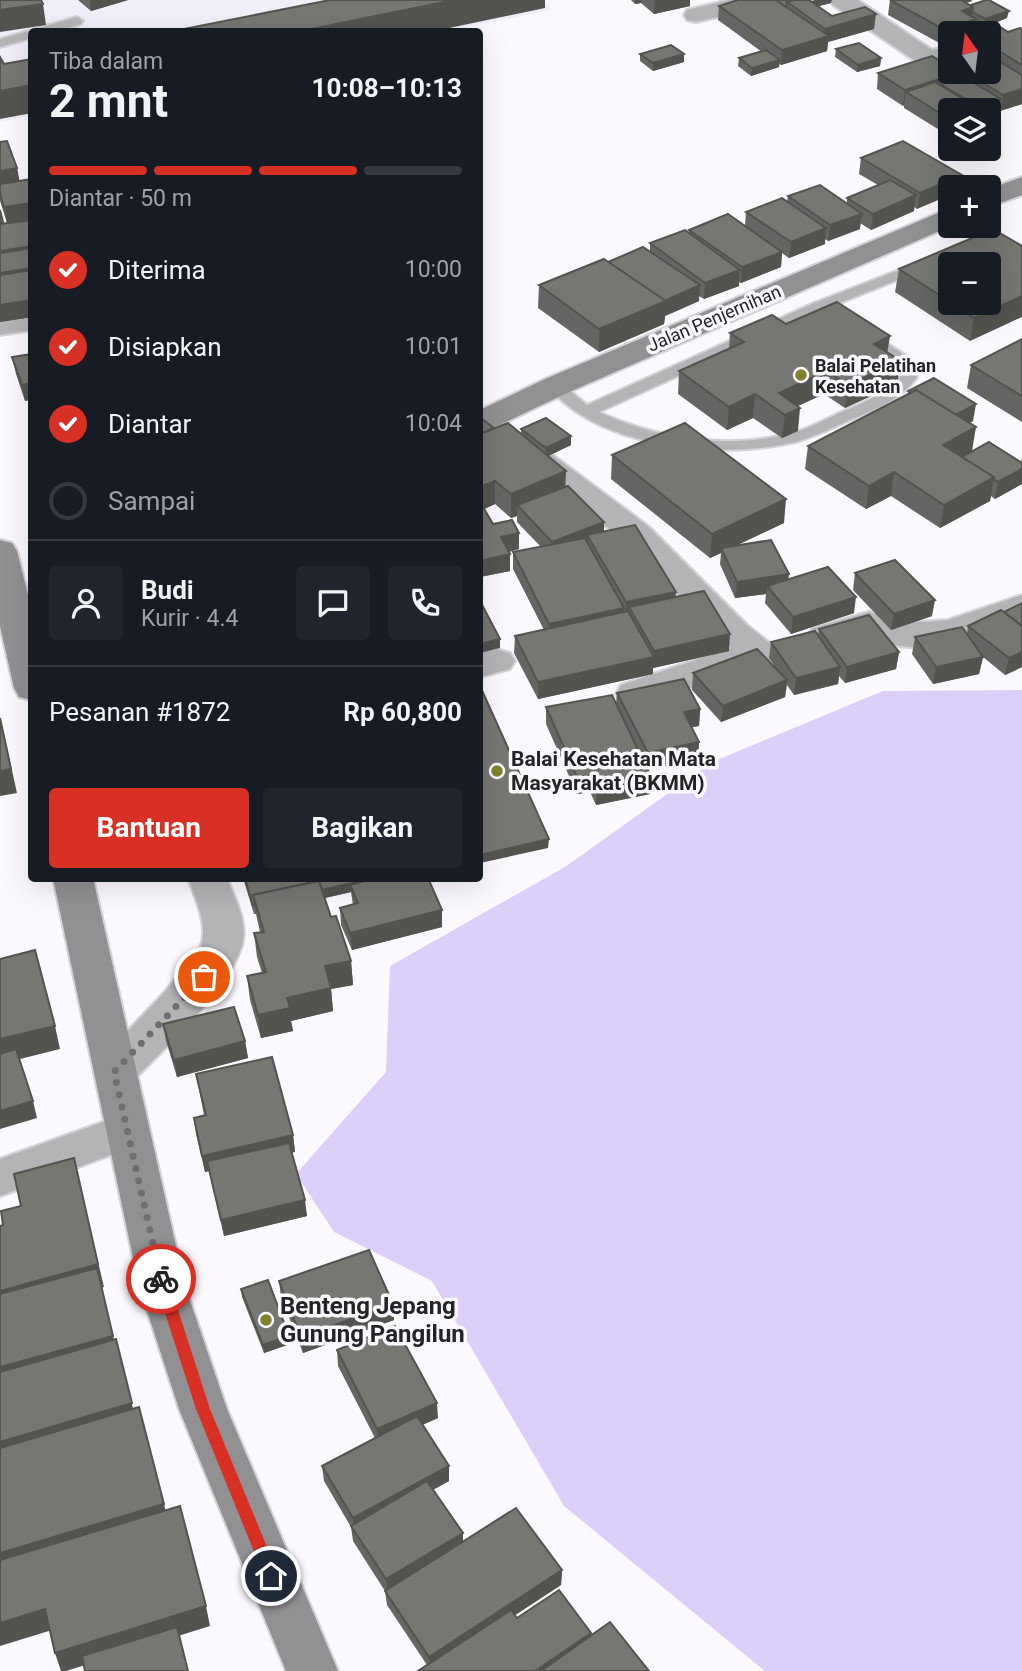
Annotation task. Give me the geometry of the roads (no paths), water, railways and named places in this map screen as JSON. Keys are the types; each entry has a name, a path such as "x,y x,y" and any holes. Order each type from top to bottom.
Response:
{"main road":[{"path":"1001,194 1022,185"},
{"name":"Jalan Penjernihan","path":"483,421 556,386 938,221"},
{"path":"0,551 24,620 28,654"},
{"path":"74,882 162,1286 185,1356 236,1490 312,1671"}],"street":[{"path":"696,15 760,0"},
{"path":"842,0 923,55 938,57"},
{"path":"0,326 28,322"},
{"path":"483,422 636,533 735,633 758,652"},
{"path":"634,694 758,652 869,624 878,624 891,633 901,635 964,628 998,619 1022,606"},
{"path":"114,1072 204,977 218,957 223,929 208,882"},
{"path":"0,1178 128,1131"}],"lane":[{"path":"54,28 77,21"},
{"path":"0,43 28,35"},
{"path":"587,411 818,306 938,259"},
{"path":"556,386 587,411 619,426 656,437 723,444 753,444 794,438 882,401 899,390 909,377 903,360 818,306"}],"place":[{"name":"Balai Pelatihan Kesehatan","path":"801,375"},
{"name":"Balai Kesehatan Mata Masyarakat (BKMM)","path":"497,771"},
{"name":"Benteng Jepang Gunung Pangilun","path":"266,1320"}]}
